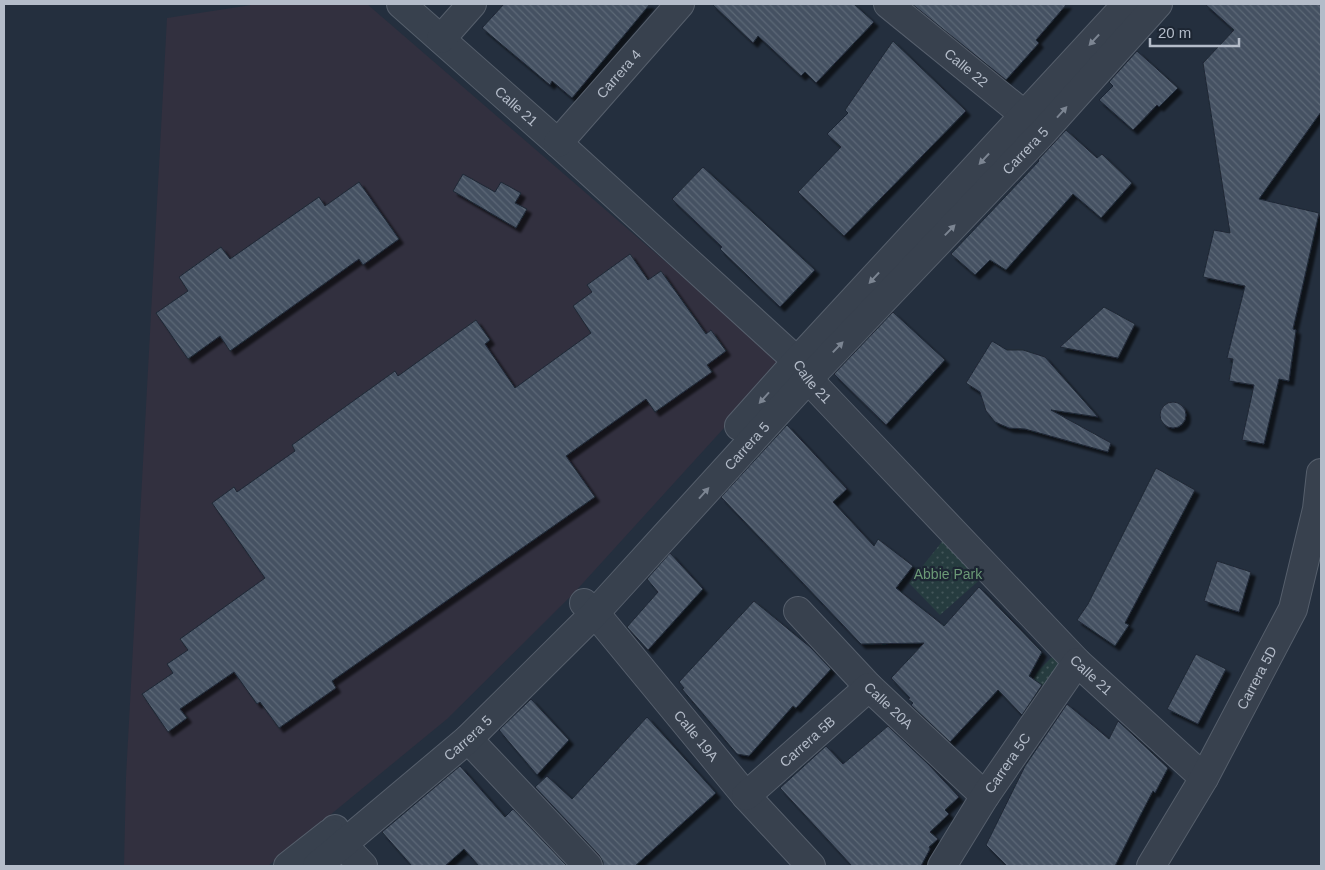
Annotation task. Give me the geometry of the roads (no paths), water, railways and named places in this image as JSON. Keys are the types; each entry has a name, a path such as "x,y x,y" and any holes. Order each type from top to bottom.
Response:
{"street":[{"name":"Calle 21","path":"401,4 558,143 803,370 1076,662 1204,778"},
{"path":"441,39 472,4"},
{"name":"Carrera 4","path":"558,143 680,4"},
{"name":"Calle 22","path":"888,4 1034,123"},
{"name":"Carrera 5","path":"1034,123 1127,4"},
{"name":"Carrera 5","path":"288,866 339,837 468,739 589,608 803,370 1034,123 1158,4"},
{"name":"Carrera 5D","path":"1151,866 1204,778 1293,609 1317,508 1321,473"},
{"name":"Carrera 5","path":"317,866 339,837 456,727 589,608"},
{"name":"Calle 19A","path":"589,608 746,796 811,866"},
{"name":"Calle 20A","path":"798,611 869,687 985,796"},
{"name":"Carrera 5C","path":"942,866 985,796 1076,662"},
{"name":"Carrera 5B","path":"746,796 869,687"},
{"path":"468,739 588,866"},
{"path":"339,837 363,866"}],"park label":[{"name":"Abbie Park","path":"948,574"}]}
